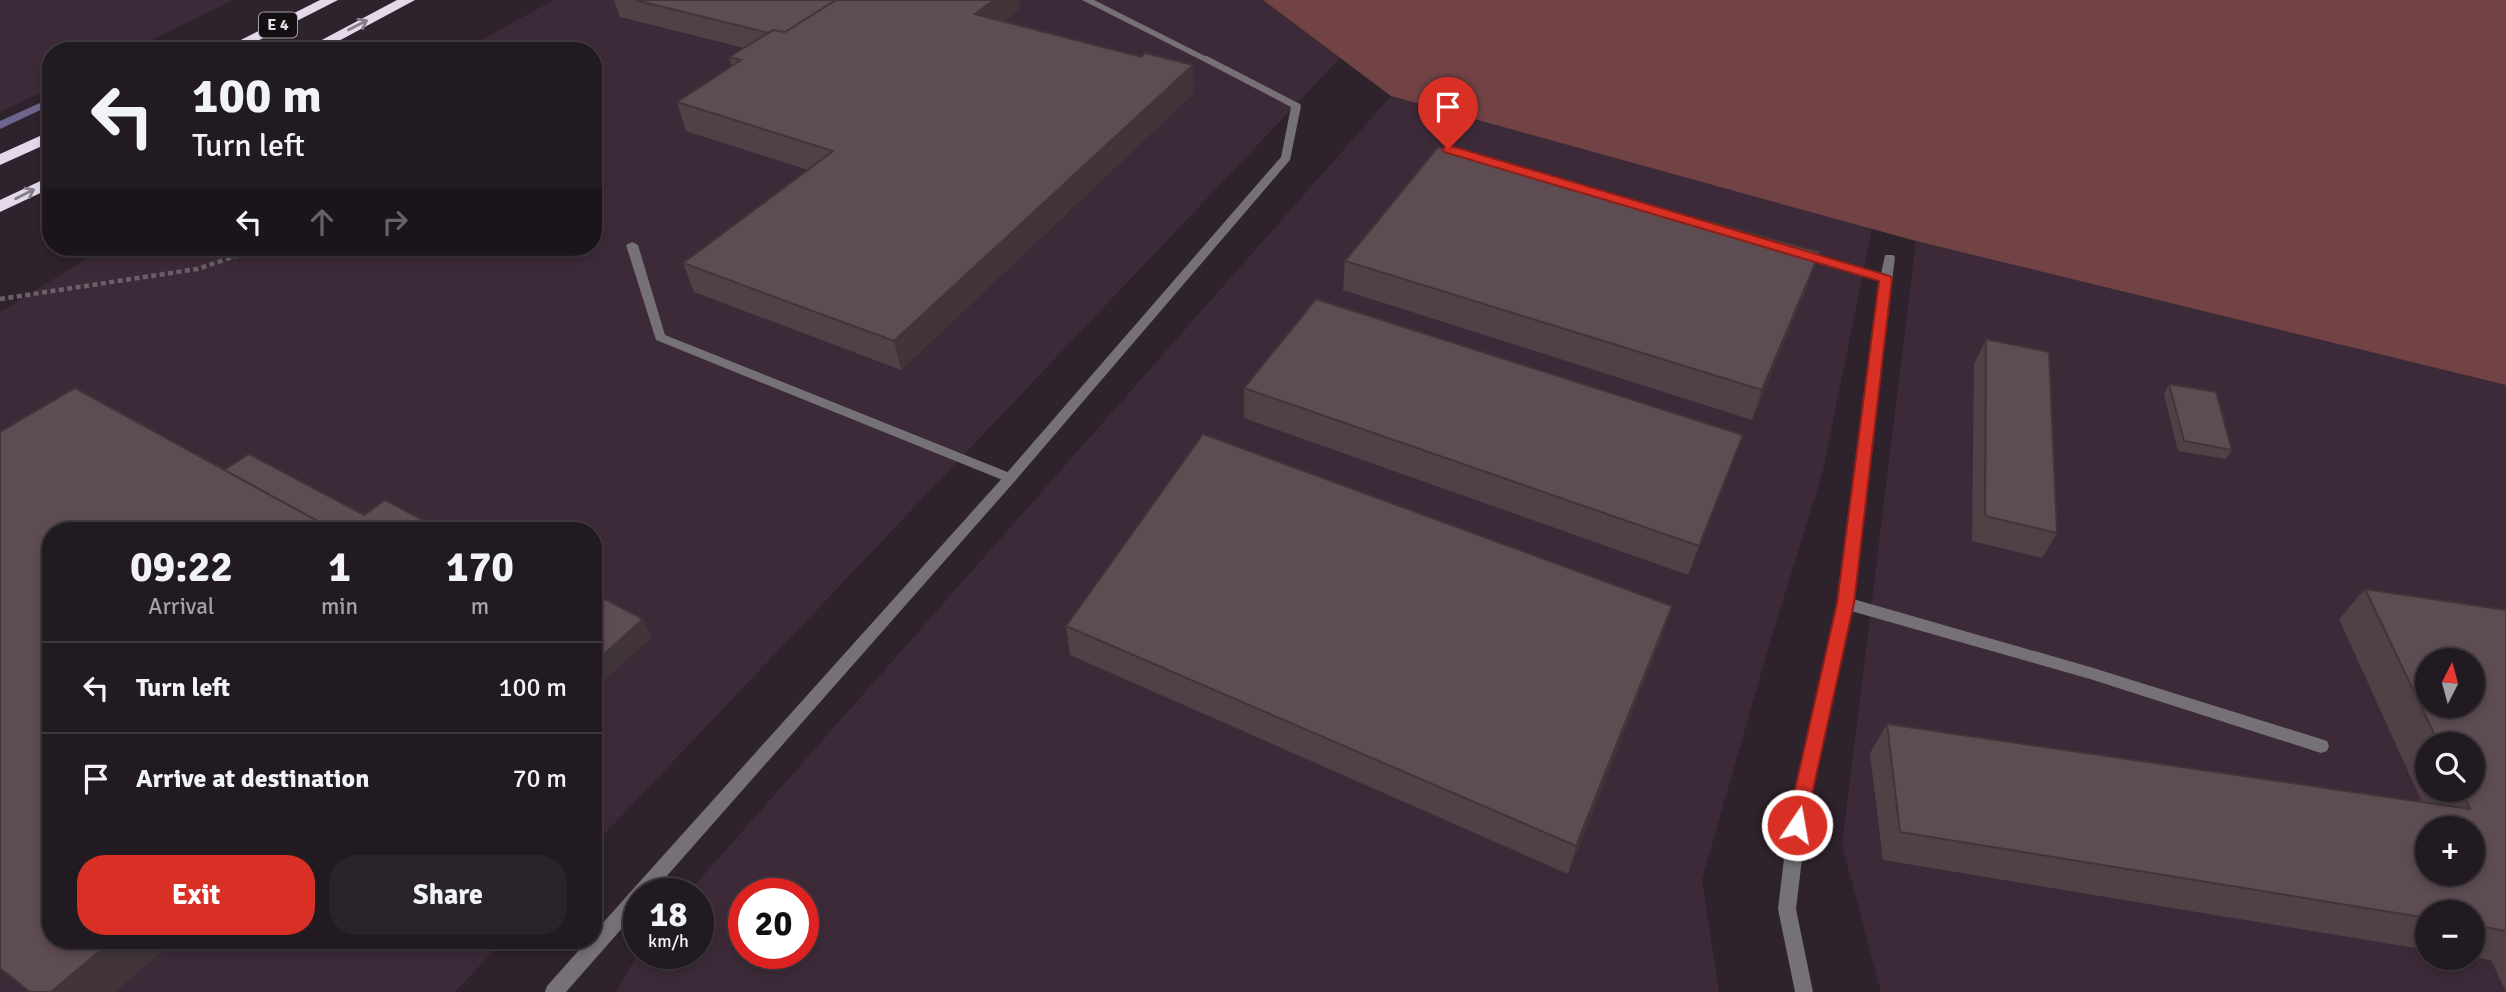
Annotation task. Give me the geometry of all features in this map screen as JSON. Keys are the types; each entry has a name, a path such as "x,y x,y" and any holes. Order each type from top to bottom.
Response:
{"highway":[{"name":"E 4","path":"245,42 331,0"},
{"name":"E 4","path":"326,42 408,0"},
{"path":"0,160 42,140"},
{"path":"0,207 42,186"}],"street":[{"path":"654,878 1010,478 1286,158 1296,106 1087,0"},
{"path":"1448,149 1501,165"},
{"path":"632,245 660,337 1010,478"},
{"path":"1793,251 1886,279"},
{"path":"1804,992 1787,909 1797,825 1845,603 1889,257"},
{"path":"1845,603 2090,673 2321,746"},
{"path":"602,937 623,913"},
{"path":"554,992 592,949"}],"path":[{"path":"0,299 197,269 234,256"}],"shaded area":[{"path":"0,0 234,0 147,42 42,42 42,92 0,112"},
{"path":"554,0 1263,0 1340,58 602,837 602,522 42,522 42,949 496,949 455,992 0,992 0,312 91,256 602,256 602,42 477,42"},
{"path":"1263,0 2506,0 2506,385 1916,241 1391,96"},
{"path":"1391,96 1872,228 1823,471 1702,879 1719,992 616,992 629,969 714,969 714,878 701,878"},
{"path":"1916,241 2506,385 2506,992 1881,992 1842,845"}],"building":[{"path":"635,0 836,0 785,32 773,30 769,33"},
{"path":"836,0 994,0 975,14 1141,57 1145,53 1193,65 894,341 683,263 833,151 677,102 741,60 729,57 773,30 785,32"},
{"path":"1438,147 1820,252 1762,390 1345,261"},
{"path":"1316,299 1743,435 1699,546 1244,388"},
{"path":"1986,339 2049,352 2057,533 1985,516"},
{"path":"2169,384 2216,392 2232,450 2184,441"},
{"path":"75,388 319,522 42,522 42,949 102,949 51,992 30,992 0,968 0,432"},
{"path":"1203,434 1672,606 1576,846 1066,626"},
{"path":"249,454 364,515 385,500 427,522 319,522 224,470"},
{"path":"2365,589 2506,610 2506,931 2485,927 2485,900 2415,900 2415,916 1900,832 1887,724 2415,802 2470,809 2467,802 2485,802 2485,732 2433,732 2427,718 2485,718 2485,648 2415,648 2415,694"},
{"path":"602,598 643,619 602,656"}],"waterway":[{"path":"0,125 42,105"}],"route":[{"path":"1448,149 1886,279 1845,603 1797,825"}]}
